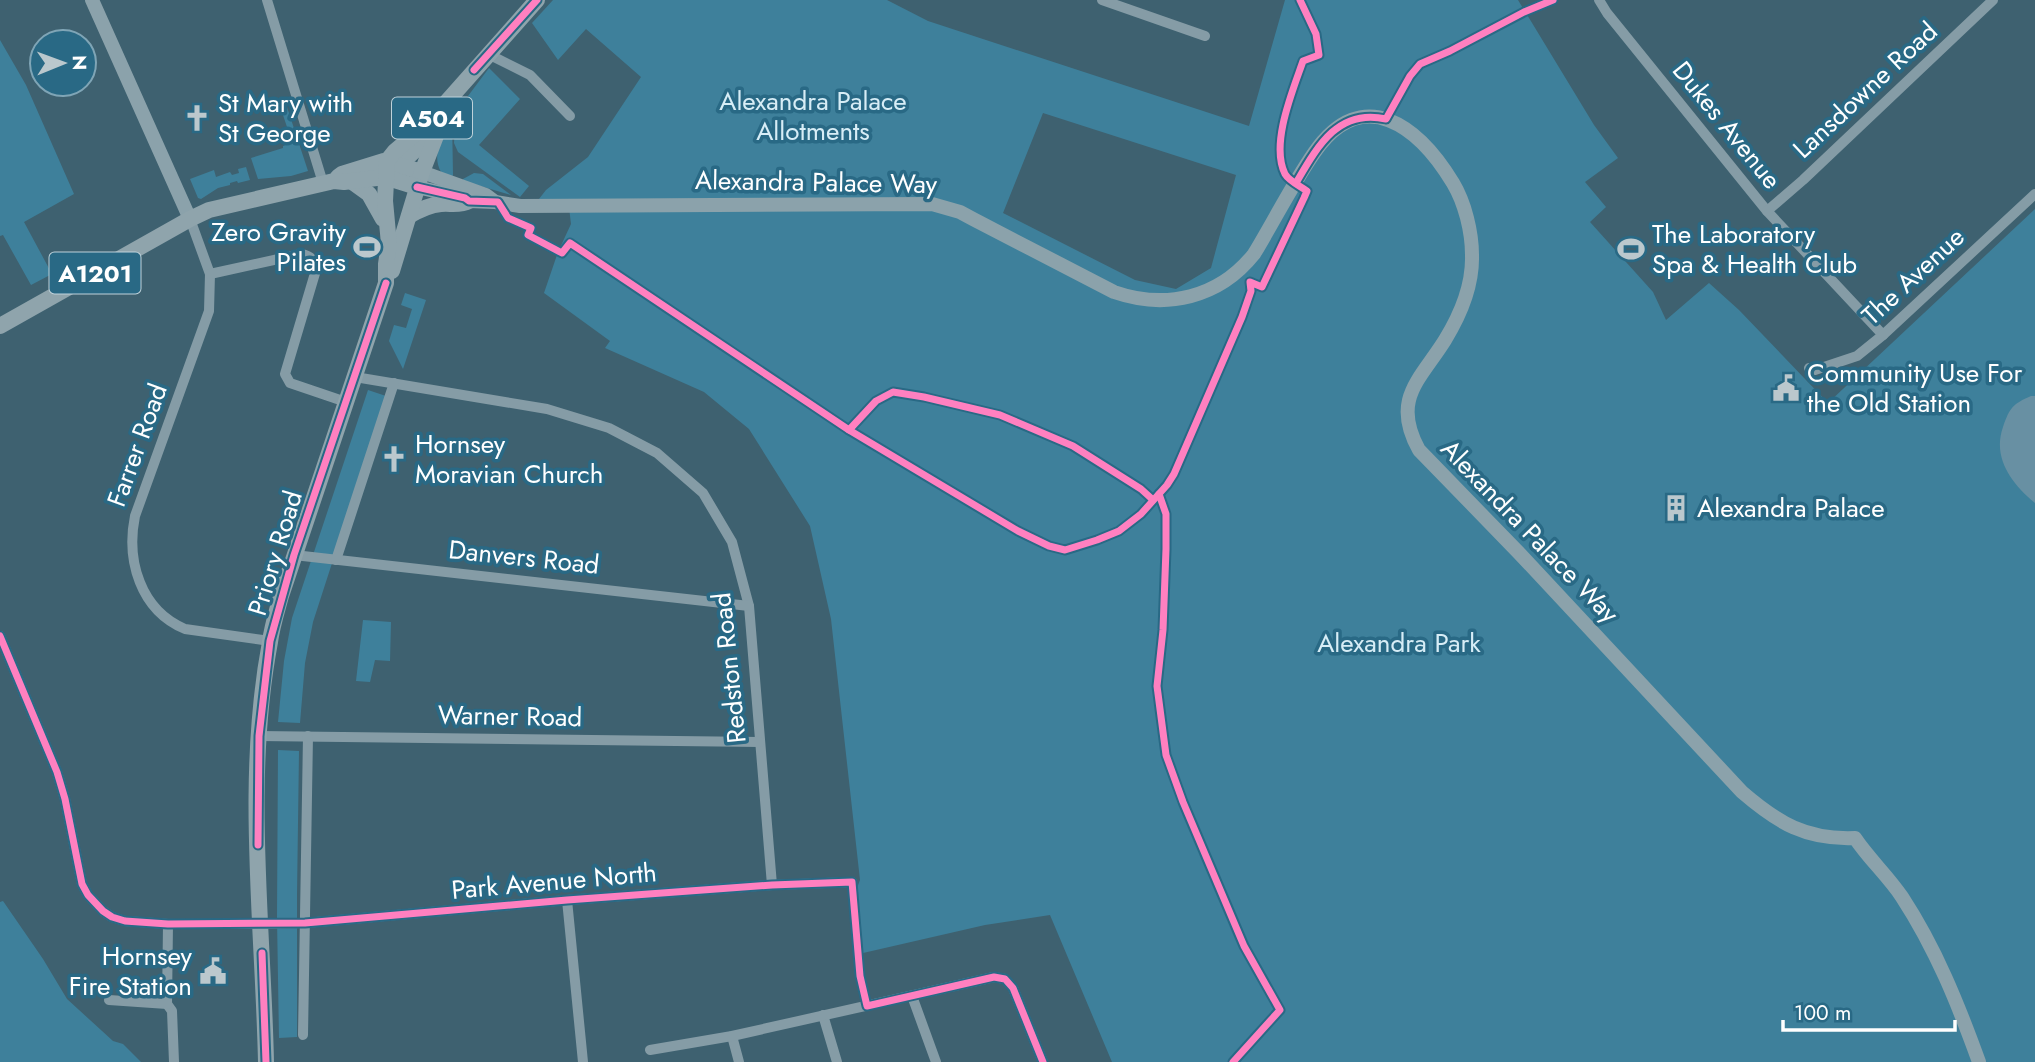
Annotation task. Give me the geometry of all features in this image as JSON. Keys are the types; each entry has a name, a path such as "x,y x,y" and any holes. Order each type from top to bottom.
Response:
{"main road":[{"name":"A504","path":"393,171 395,151 427,124 530,2"},
{"name":"A504","path":"386,283 396,265 420,180 439,128 474,70"},
{"name":"A1201","path":"0,327 209,210 329,182 351,181 393,171 439,128"},
{"name":"A1201","path":"329,182 342,174 393,171"},
{"path":"393,171 420,180"},
{"name":"Priory Road","path":"266,1062 257,813 259,736 270,641 294,555 386,283 389,234 385,201 393,171"},
{"path":"351,181 363,188 374,200 389,234"},
{"path":"409,216 432,205 464,204 469,201"}],"street":[{"path":"92,0 190,219"},
{"path":"267,0 318,165 329,182"},
{"path":"1101,0 1205,36"},
{"name":"Dukes Avenue","path":"1599,0 1767,211 1883,335"},
{"name":"Lansdowne Road","path":"1767,211 1993,0"},
{"path":"488,54 530,75 570,116"},
{"name":"Alexandra Palace Way","path":"420,180 469,201 520,206 932,204 960,212 1114,292 1132,299 1168,301 1187,298 1210,289 1246,264 1314,153 1336,127 1363,117 1375,116 1398,124 1421,141 1454,184 1467,222 1472,256 1471,276 1460,314 1414,384 1409,401 1408,421 1412,438 1419,450 1742,792 1790,827 1820,837 1855,838 1864,852 1886,873 1922,928 1956,998 1979,1062"},
{"name":"Alexandra Palace Way","path":"420,180 486,195 495,202"},
{"name":"The Avenue","path":"1809,368 1815,370 1857,356 2035,194"},
{"name":"Farrer Road","path":"190,219 210,274 210,299 205,325 135,516 131,533 136,576 157,611 174,624 185,629 270,641"},
{"path":"210,274 302,254 313,259 316,270 285,378 289,383 346,402"},
{"name":"Redston Road","path":"355,377 547,409 609,428 657,453 703,494 732,542 749,606 772,885"},
{"path":"336,560 394,383"},
{"name":"Danvers Road","path":"294,555 749,606"},
{"name":"Park Avenue North","path":"0,636 57,772 82,884 95,904 112,917 125,921 168,924 305,923 567,900 852,882"},
{"name":"Warner Road","path":"259,736 760,742"},
{"path":"303,1035 308,736"},
{"path":"567,900 583,1062"},
{"path":"168,924 167,1004 172,1011 174,1062"},
{"path":"650,1050 732,1036 994,977 1004,979 1013,988 1043,1062"},
{"path":"912,996 936,1062"},
{"path":"109,1000 167,1004"},
{"path":"823,1015 837,1062"},
{"path":"732,1036 738,1062"}],"green space":[{"name":"Alexandra Park","path":"553,0 887,0 928,21 1249,126 1285,0 1518,0 1594,125 1618,158 1585,182 1606,207 1590,222 1653,292 1666,320 1709,283 1739,310 1828,403 2035,209 2035,1062 1112,1062 1050,915 985,925 863,953 857,888 860,880 831,619 810,526 749,429 704,392 605,348 610,341 544,293 571,224 568,199 539,199 546,190 588,157 641,77 586,29 558,60 532,23","holes":["1043,113 1236,175 1211,268 1176,289 1135,280 1003,213"]},
{"path":"0,40 26,85 28,98 32,98 74,194 24,222 52,274 31,285 3,235 0,236"},
{"path":"489,68 520,99 479,145 529,186 520,197 458,152 454,143 456,112"},
{"path":"286,104 308,171 291,176 258,179 251,158 283,148 290,143 280,106"},
{"path":"452,119 452,177 441,172 437,158 439,145"},
{"path":"246,167 250,180 230,183 201,199 198,198 190,179 214,170 216,177 230,172 232,175 239,173 238,169"},
{"path":"474,173 483,174 511,195 463,181"},
{"path":"405,293 426,300 403,369 389,341 394,325 406,328 412,309 401,305"},
{"path":"368,390 386,396 313,622 305,663 300,723 278,722 284,661 292,618"},
{"path":"363,620 391,622 390,661 375,660 370,682 356,681"},
{"path":"278,750 299,751 297,1037 279,1038 277,918"},
{"path":"3,901 67,999 113,1041 123,1044 141,1062 0,1062 0,902"}],"shaded area":[{"path":"2035,396 2035,503 2006,470 2000,449 2000,438 2010,411 2016,404"}],"cycle path":[{"path":"474,70 537,0"},
{"path":"417,187 469,201 498,202 508,218 531,228 528,235 562,253 570,243 849,430 1018,531 1049,546 1065,550 1119,531 1141,514 1167,485 1242,317 1251,291 1250,282 1262,287 1307,191 1285,174 1280,148 1285,117 1303,61 1319,55 1316,34 1300,0"},
{"path":"1296,183 1321,144 1342,125 1369,117 1386,119 1410,76 1420,64 1553,0"},
{"path":"258,845 259,736 270,641 294,555 386,283"},
{"path":"849,430 876,401 893,392 924,397 1000,415 1073,446 1141,489 1152,499"},
{"path":"1159,494 1166,514 1166,549 1163,630 1157,686 1166,755 1244,946 1280,1010 1233,1062"},
{"path":"0,636 57,772 82,884 88,895 112,917 125,921 168,924 305,923 567,900 852,882 860,976 867,1006 994,977 1005,979 1013,988 1043,1062"},
{"path":"262,953 266,1062"}],"place":[{"name":"St Mary with St George","path":"197,118"},
{"name":"Zero Gravity Pilates","path":"367,247"},
{"name":"The Laboratory Spa & Health Club","path":"1631,249"},
{"name":"Community Use For the Old Station","path":"1786,388"},
{"name":"Hornsey Moravian Church","path":"394,459"},
{"name":"Alexandra Palace","path":"1676,508"},
{"name":"Hornsey Fire Station","path":"213,971"}],"park label":[{"name":"Alexandra Palace Allotments","path":"813,116"}]}
